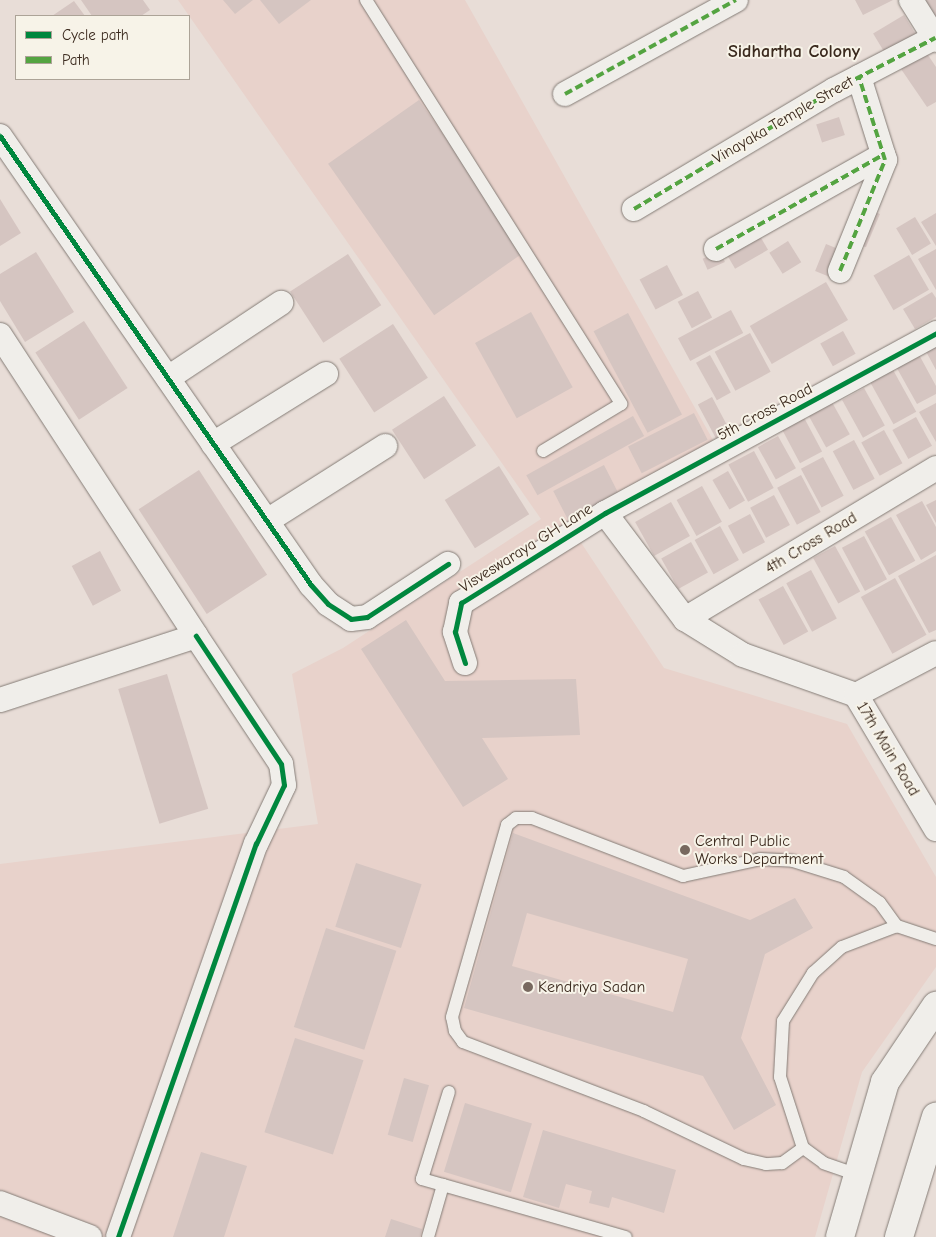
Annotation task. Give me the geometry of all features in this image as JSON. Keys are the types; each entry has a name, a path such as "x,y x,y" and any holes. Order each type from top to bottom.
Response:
{"main road":[{"path":"840,1237 885,1082 936,1006"},
{"path":"899,1237 936,1117"}],"street":[{"path":"565,94 736,0"},
{"path":"911,0 936,39"},
{"name":"Vinayaka Temple Street","path":"634,209 734,147 860,77 936,39"},
{"path":"840,271 884,160 860,77"},
{"path":"0,136 316,592 340,615 351,619 367,617 448,564"},
{"path":"716,249 883,155"},
{"path":"168,378 281,303"},
{"name":"5th Cross Road","path":"605,512 936,333"},
{"path":"0,335 281,764 284,785 256,844 118,1237"},
{"path":"213,444 326,374"},
{"path":"267,521 384,446"},
{"name":"4th Cross Road","path":"685,619 936,468"},
{"path":"605,512 685,619 743,655 856,695 936,653"},
{"name":"Visveswaraya GH Lane","path":"465,663 455,632 461,603 605,512"},
{"path":"0,700 196,636"},
{"name":"17th Main Road","path":"856,695 936,829"},
{"path":"0,1203 90,1237"}],"lane":[{"path":"366,0 621,404 543,451"},
{"path":"803,1148 782,1162 766,1164 744,1159 644,1111 463,1042 455,1031 452,1017 507,825 516,818 532,818 683,876 760,859 793,860 844,877 880,903 897,926 936,939"},
{"path":"858,1175 824,1163 803,1148 780,1077 783,1021 813,972 842,947 897,926"},
{"path":"448,1092 422,1179 626,1237"},
{"path":"428,1237 443,1185"}],"shaded area":[{"path":"178,0 465,0 717,447 572,529 664,668 847,724 936,877 936,967 862,1072 815,1237 0,1237 0,864 318,824 292,674 343,648 541,519"}],"building":[{"path":"81,0 143,0 150,10 142,15 91,15"},
{"path":"223,0 253,0 235,14"},
{"path":"260,0 311,0 279,24"},
{"path":"855,0 893,0 863,15"},
{"path":"918,0 936,0 936,21"},
{"path":"74,1 84,15 53,15"},
{"path":"904,15 917,37 887,56 873,34"},
{"path":"926,52 936,67 936,102 927,107 901,69"},
{"path":"419,100 525,252 434,315 328,164"},
{"path":"839,117 845,135 822,142 816,124"},
{"path":"0,199 21,233 0,246"},
{"path":"868,209 880,214 866,247 854,242"},
{"path":"936,213 936,246 921,222"},
{"path":"915,217 931,244 912,255 896,228"},
{"path":"760,236 768,250 735,269 727,255"},
{"path":"788,241 801,262 783,274 769,253"},
{"path":"826,244 843,251 832,278 815,271"},
{"path":"936,249 936,290 918,259"},
{"path":"720,251 725,262 708,270 703,259"},
{"path":"36,252 74,312 25,342 0,301 0,274"},
{"path":"348,254 381,305 323,343 290,292"},
{"path":"909,255 929,290 893,310 873,276"},
{"path":"667,265 683,295 656,310 640,280"},
{"path":"826,282 848,320 772,364 750,326"},
{"path":"698,291 712,317 692,328 678,302"},
{"path":"932,292 936,298 936,317 915,329 903,309"},
{"path":"731,310 743,333 690,361 678,338"},
{"path":"531,312 573,387 517,418 475,343"},
{"path":"628,313 682,415 648,433 594,331"},
{"path":"84,321 128,388 79,420 35,353"},
{"path":"393,324 428,378 374,413 339,359"},
{"path":"843,331 856,354 833,366 820,344"},
{"path":"750,333 771,372 735,391 715,352"},
{"path":"936,337 936,370 922,344"},
{"path":"917,351 936,386 936,394 917,404 894,363"},
{"path":"710,355 731,393 717,400 696,363"},
{"path":"892,368 916,412 894,424 869,381"},
{"path":"864,388 885,426 863,438 842,400"},
{"path":"828,395 850,434 826,447 804,408"},
{"path":"444,396 476,445 424,479 392,430"},
{"path":"712,397 731,432 717,440 698,405"},
{"path":"936,403 936,442 919,412"},
{"path":"800,410 822,451 800,463 778,422"},
{"path":"694,413 708,440 642,473 628,447"},
{"path":"633,416 644,436 537,495 526,475"},
{"path":"916,417 932,446 908,459 892,430"},
{"path":"884,430 902,463 880,476 861,443"},
{"path":"778,436 796,468 776,480 758,447"},
{"path":"854,440 875,479 853,490 833,451"},
{"path":"754,451 774,488 748,502 728,465"},
{"path":"823,457 844,496 822,508 801,469"},
{"path":"604,465 621,498 570,524 553,491"},
{"path":"499,466 529,514 475,548 445,500"},
{"path":"199,470 267,575 207,614 139,509"},
{"path":"728,471 745,500 729,509 712,480"},
{"path":"801,475 821,512 797,525 777,488"},
{"path":"702,486 722,522 697,536 677,500"},
{"path":"774,495 790,525 766,538 750,508"},
{"path":"936,500 936,523 926,505"},
{"path":"922,501 936,527 936,551 921,560 896,515"},
{"path":"671,502 690,536 654,556 635,522"},
{"path":"750,514 765,542 743,554 728,526"},
{"path":"891,517 915,561 889,575 865,532"},
{"path":"720,526 739,560 714,574 695,540"},
{"path":"864,536 887,579 865,591 842,548"},
{"path":"691,542 708,573 678,589 661,558"},
{"path":"835,546 860,591 838,604 813,558"},
{"path":"100,551 121,591 93,606 72,566"},
{"path":"936,555 936,630 929,633 898,576"},
{"path":"811,570 837,619 812,632 786,583"},
{"path":"895,578 927,635 892,654 861,597"},
{"path":"783,586 808,631 784,645 759,600"},
{"path":"406,620 445,681 576,679 580,735 482,738 508,779 463,807 361,649"},
{"path":"167,674 208,809 159,824 118,689"},
{"name":"Kendriya Sadan","path":"513,833 750,920 795,898 813,928 765,954 741,1038 776,1105 734,1130 703,1076 464,1008","holes":["527,913 688,959 673,1012 512,966"]},
{"path":"356,863 422,884 401,948 335,927"},
{"path":"326,928 396,951 364,1050 294,1027"},
{"path":"295,1038 363,1060 333,1154 264,1132"},
{"path":"404,1078 429,1085 413,1142 388,1135"},
{"path":"465,1103 532,1123 511,1192 444,1172"},
{"path":"543,1130 676,1170 664,1213 612,1197 609,1208 589,1203 592,1191 566,1184 559,1208 523,1197"},
{"path":"201,1152 247,1166 224,1237 173,1237"},
{"path":"391,1219 422,1229 420,1237 385,1237"}],"marked path":[{"path":"565,94 736,0"},
{"path":"634,209 834,90 935,38"},
{"path":"840,271 885,160 859,77"},
{"path":"716,249 883,155"}],"cycle path":[{"path":"0,136 311,585 328,604 351,619 367,617 448,564"},
{"path":"465,663 455,632 461,603 605,513 936,333"},
{"path":"118,1237 256,844 284,785 281,764 196,636"}],"place":[{"name":"Central Public Works Department","path":"685,850"},
{"name":"Kendriya Sadan","path":"528,987"}],"district":[{"name":"Sidhartha Colony","path":"794,52"}]}
